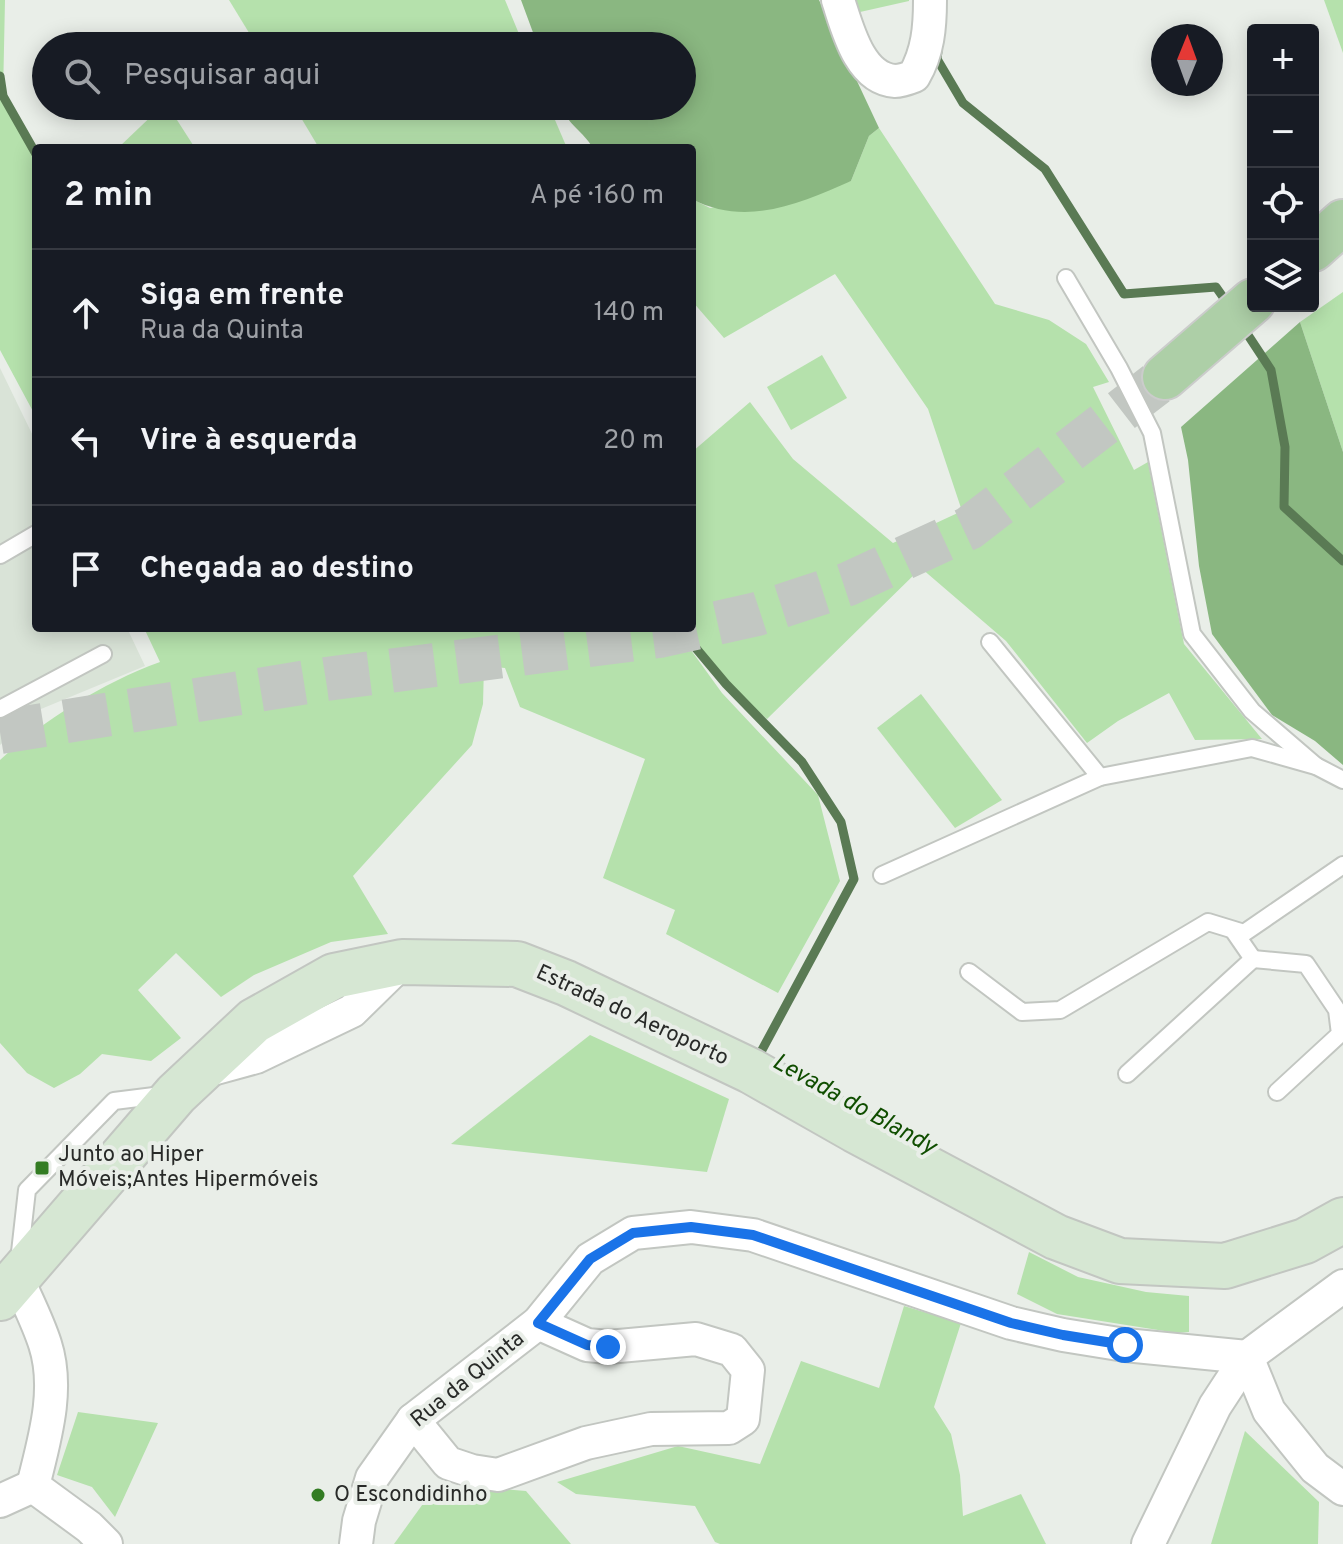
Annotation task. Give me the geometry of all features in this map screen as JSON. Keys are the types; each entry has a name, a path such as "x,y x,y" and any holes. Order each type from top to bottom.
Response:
{"main road":[{"path":"1319,244 1343,222"},
{"path":"1165,377 1247,306"},
{"name":"Estrada do Aeroporto","path":"9,1289 187,1083 254,1021 334,976 402,962 517,964 566,983 751,1071 1056,1237 1120,1261 1225,1266 1305,1241 1343,1220"}],"street":[{"path":"838,0 861,59 877,75 896,81 914,76 922,63 928,40 930,0"},
{"name":"Rua da Quinta","path":"356,1544 359,1521 372,1478 413,1420 538,1323 590,1259 633,1233 691,1227 753,1235 1011,1323 1125,1345 1247,1357"},
{"path":"1148,1544 1215,1406 1247,1357 1343,1286"},
{"path":"9,1289 46,1345 51,1381 49,1419 33,1486"},
{"path":"413,1420 448,1463 498,1475 586,1443 651,1429 729,1428 743,1419 748,1370 732,1350 696,1339 608,1347 587,1345 538,1323"},
{"path":"1247,1357 1269,1411 1315,1468 1343,1489"},
{"path":"0,1501 33,1486"},
{"path":"33,1486 89,1527 106,1544"}],"lane":[{"path":"1066,278 1119,368 1152,433 1192,634 1252,711 1316,766"},
{"path":"0,555 32,536"},
{"path":"990,642 1100,777"},
{"path":"0,709 103,654"},
{"path":"882,875 1100,777 1252,748 1316,766 1343,780"},
{"path":"969,972 1022,1012 1060,1010 1208,922 1244,933 1343,865"},
{"path":"1233,930 1253,959"},
{"path":"1127,1074 1253,959 1306,964 1337,1010 1340,1034 1277,1092"}],"shaded area":[{"path":"0,368 32,434 32,632 129,632 145,666 41,709 0,745"}],"green space":[{"path":"0,0 5,0 3,96 32,147 32,410 0,350"},
{"path":"229,0 505,0 518,32 248,32"},
{"path":"521,0 819,0 879,128 869,136 851,181 772,209 752,212 712,207 696,201 696,144 590,144 570,120 696,120 696,32 533,32"},
{"path":"856,0 909,0 909,1 860,12"},
{"path":"1324,0 1343,0 1343,53"},
{"path":"147,120 177,120 192,144 122,144"},
{"path":"302,120 555,120 565,144 317,144"},
{"path":"879,128 995,304 1049,320 1086,344 1109,382 1093,387 1134,470 1148,462 1184,644 1262,739 1195,740 1169,693 1118,721 1087,743 1006,641 921,568 767,719 726,684 685,632 696,632 696,449 750,402 793,459 893,543 962,511 928,409 835,274 724,338 696,306 696,201 710,208 851,181 869,136"},
{"path":"1343,292 1343,452 1300,322 1319,312 1319,309"},
{"path":"1300,322 1343,452 1343,765 1315,741 1272,715 1212,634 1199,566 1188,460 1181,427"},
{"path":"822,355 847,398 791,430 767,387"},
{"path":"146,632 678,632 722,693 818,795 840,881 778,993 666,934 675,910 603,878 645,759 520,707 505,668 484,666 483,704 472,745 353,876 388,934 331,942 254,975 221,997 176,953 138,990 181,1038 151,1061 102,1054 80,1074 54,1088 27,1073 0,1043 0,760 36,730 76,704 117,680 160,662"},
{"path":"921,694 1002,800 955,828 877,728"},
{"path":"590,1035 729,1099 707,1172 451,1144"},
{"path":"1029,1252 1078,1277 1146,1292 1189,1296 1189,1332 1177,1333 1057,1314 1017,1294"},
{"path":"904,1306 961,1323 934,1407 951,1434 960,1475 963,1516 1021,1494 1046,1544 720,1544 715,1542 695,1506 576,1494 557,1482 678,1446 760,1464 801,1361 879,1388"},
{"path":"78,1412 158,1423 115,1517 92,1487 57,1475"},
{"path":"1245,1431 1319,1502 1318,1544 1211,1544"},
{"path":"464,1486 526,1491 571,1544 394,1544 425,1501"}],"waterway":[{"path":"938,51 937,59 963,103 1045,169 1124,294 1216,287 1230,307"},
{"name":"Levada do Blandy","path":"0,76 3,96 32,147"},
{"path":"1242,326 1271,370 1285,447 1284,507 1343,561"},
{"name":"Levada do Blandy","path":"682,632 726,684 802,762 841,822 854,879 755,1063"}],"tunnel":[{"path":"696,628 757,614 848,584 969,528 1165,377"},
{"path":"0,732 326,679 677,632"}],"place":[{"name":"Junto ao Hiper Móveis;Antes Hipermóveis","path":"42,1168"},
{"name":"O Escondidinho","path":"318,1495"}],"route":[{"path":"608,1347 587,1345 538,1323 590,1259 633,1233 691,1227 753,1235 1011,1323 1125,1345"}]}
